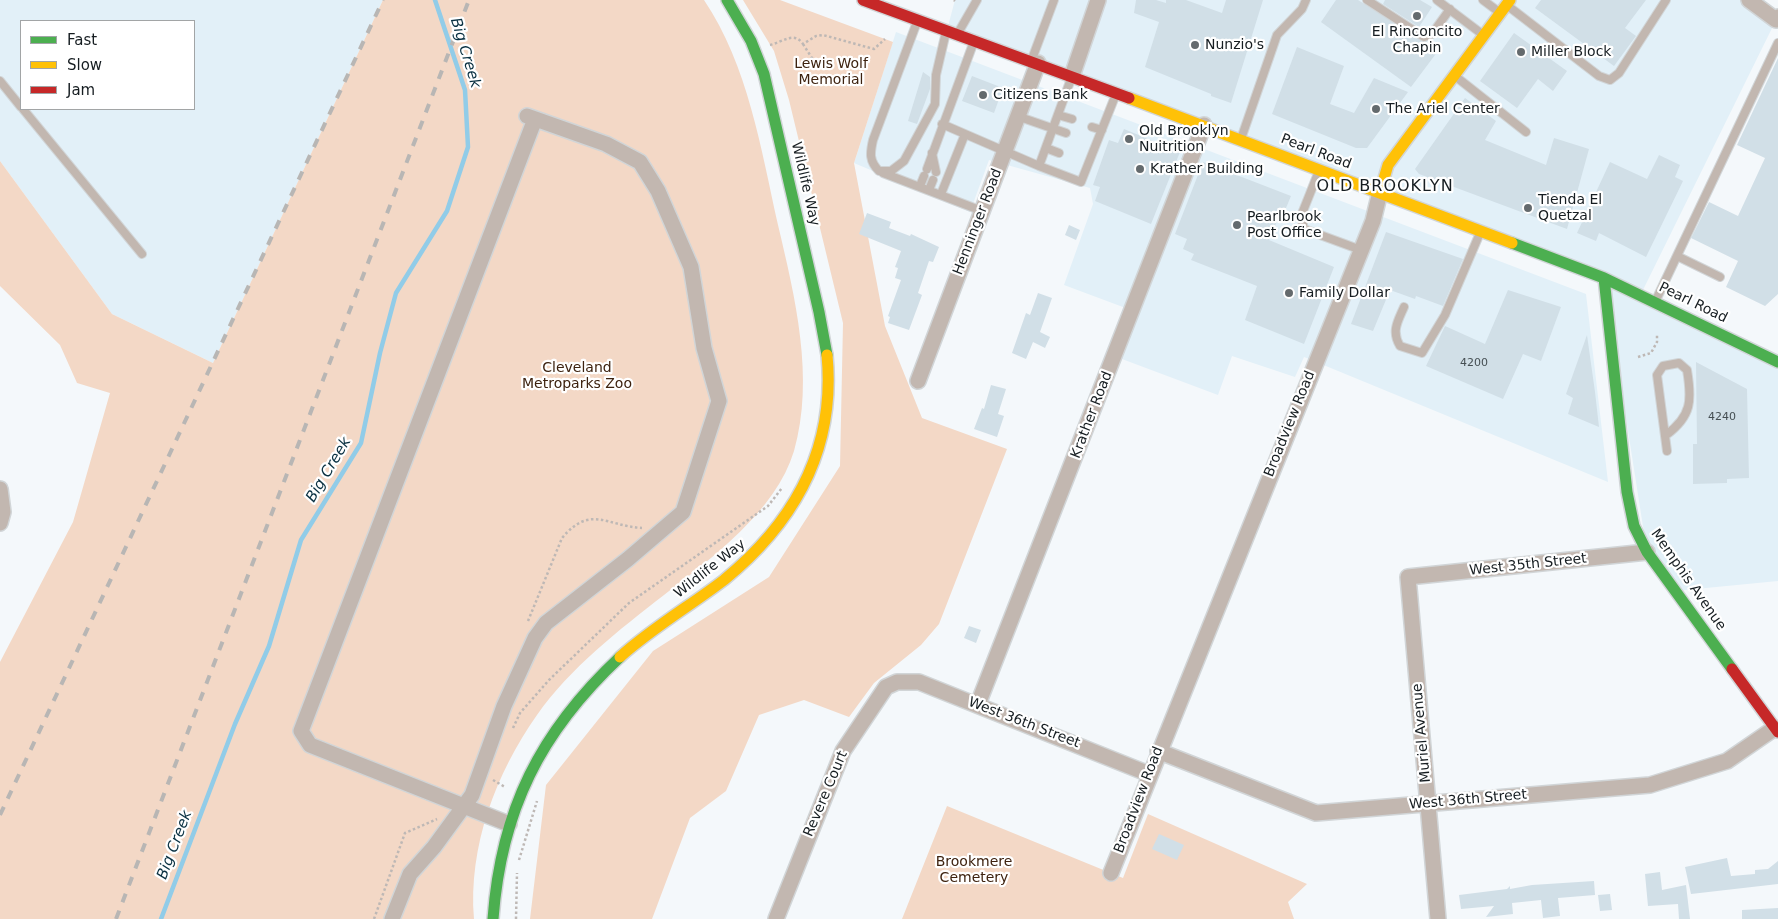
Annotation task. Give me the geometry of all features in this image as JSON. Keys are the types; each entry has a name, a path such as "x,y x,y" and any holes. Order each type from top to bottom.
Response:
{"main road":[{"name":"Wildlife Way","path":"493,919 496,883 509,824 519,794 536,762 559,726 589,688 622,656 753,557 778,529 801,493 818,451 827,408 827,361 818,310 764,74 751,41 727,0"},
{"name":"Pearl Road","path":"863,0 1204,125 1604,278 1656,301 1778,362"},
{"name":"Broadview Road","path":"1380,192 1388,165 1506,6"},
{"name":"Memphis Avenue","path":"1604,278 1627,492 1634,526 1647,552 1777,730"}],"street":[{"path":"1072,76 1098,0"},
{"path":"1749,0 1777,19"},
{"name":"Henninger Road","path":"918,381 1004,152 1034,62"},
{"path":"392,919 410,874 434,847 462,806 472,795 504,706 535,638 546,624 628,559 683,512 719,401 704,348 691,267 658,191 640,162 606,144 531,117 301,731 310,745 462,806 509,824"},
{"name":"Krather Road","path":"978,704 1204,125"},
{"name":"Broadview Road","path":"1110,873 1373,222 1380,192"},
{"path":"0,489 3,512 0,523"},
{"name":"West 35th Street","path":"1408,577 1647,552"},
{"name":"Muriel Avenue","path":"1408,577 1438,919"},
{"name":"West 36th Street","path":"897,682 919,682 1149,774"},
{"name":"Revere Court","path":"776,919 843,751 876,698 886,687 897,682"},
{"name":"West 36th Street","path":"1158,751 1316,814 1650,785 1727,761 1777,730"}],"lane":[{"path":"879,171 891,171 904,160 935,104 936,75 952,32 977,0"},
{"path":"1034,62 1054,0"},
{"path":"1241,139 1276,35 1302,9 1306,0"},
{"path":"1367,0 1424,37 1432,34 1450,9"},
{"path":"1437,0 1483,36"},
{"path":"1483,0 1506,6 1599,76 1610,80 1618,74 1666,0"},
{"path":"918,20 873,140 870,154 873,164 879,171 982,211"},
{"path":"920,186 974,40"},
{"path":"1656,301 1778,43"},
{"path":"1454,75 1526,132"},
{"path":"1039,166 1072,76"},
{"path":"0,81 20,106"},
{"path":"942,124 1004,152 1081,182 1117,93"},
{"path":"24,110 142,254"},
{"path":"1058,115 1072,120"},
{"path":"1017,116 1066,133"},
{"path":"1092,127 1102,130"},
{"path":"941,194 965,134"},
{"path":"1087,141 1096,144"},
{"path":"1046,148 1059,153"},
{"path":"929,190 935,176 932,153"},
{"path":"1079,160 1088,163"},
{"path":"1320,169 1301,216 1304,229 1361,250"},
{"path":"1404,307 1397,323 1396,338 1400,346 1422,353 1445,315 1481,232"},
{"path":"1677,256 1720,277"},
{"path":"1666,435 1684,420 1688,411 1690,385 1688,370 1679,364 1663,366 1657,375 1667,452"}],"path":[{"path":"803,44 816,36 823,35 874,49 885,39"},
{"path":"777,43 794,37 799,38 817,66"},
{"path":"1638,357 1651,354 1657,342 1657,334"},
{"path":"594,519 602,518 624,527 642,528"},
{"path":"516,919 517,868 538,806 537,801 530,798"},
{"path":"374,919 405,833"}],"shaded area":[{"path":"0,0 383,0 213,363 112,314 0,161"},
{"path":"955,0 1749,0 1776,20 1641,294 1778,362 1778,581 1675,591 1647,552 1604,278 947,30"},
{"path":"896,32 1586,294 1608,482 1304,357 1295,377 1232,356 1218,395 1122,359 1139,313 1064,285 1093,204 1090,188 989,160 970,212 854,163"}],"green space":[{"name":"Cleveland Metroparks Zoo","path":"383,0 704,0 732,52 751,108 796,309 803,366 803,395 794,451 785,473 773,494 740,532 702,566 596,650 564,681 537,715 509,761 497,786 488,812 480,838 476,865 473,892 474,919 0,919 0,662 73,522 110,393 77,383 60,345 0,286 0,161 112,314 213,363"},
{"name":"Lewis Wolf Memorial","path":"743,0 780,0 893,42 854,163 885,326 922,418 1007,449 939,624 921,645 874,683 849,717 804,700 759,715 726,791 690,818 652,919 530,919 546,785 653,651 769,577 840,466 843,323 789,100 774,51"},
{"name":"Brookmere Cemetery","path":"947,806 1123,878 1148,814 1307,884 1288,902 1294,919 902,919"}],"building":[{"path":"1136,0 1156,0 1166,3 1166,0 1186,0 1222,13 1226,0 1263,0 1231,103 1145,67 1159,22 1134,13"},
{"path":"1336,0 1358,0 1438,51 1411,87 1321,22"},
{"name":"El Rinconcito Chapin","path":"1385,0 1420,0 1432,7 1419,27 1383,4"},
{"path":"1541,0 1646,0 1625,28 1636,36 1614,66 1535,8"},
{"name":"Miller Block","path":"1514,33 1567,71 1553,91 1538,79 1517,108 1480,81"},
{"path":"1297,47 1344,66 1330,104 1354,113 1374,78 1408,92 1367,148 1356,148 1272,114"},
{"path":"1778,58 1778,294 1765,306 1726,287 1738,261 1691,238 1709,202 1738,216 1765,158 1737,145"},
{"path":"923,72 930,77 930,89 917,124 908,121"},
{"name":"Citizens Bank","path":"972,76 1003,88 994,113 962,101"},
{"path":"1465,98 1496,121 1485,140 1546,165 1554,138 1589,149 1567,229 1419,174 1415,169"},
{"name":"Krather Building","path":"1124,129 1180,152 1151,224 1095,201 1100,187 1093,185 1109,140 1118,143"},
{"path":"1659,155 1680,165 1675,177 1683,181 1646,257 1599,233 1596,241 1577,233 1610,162 1647,179"},
{"path":"1203,162 1291,196 1281,220 1278,219 1269,240 1334,267 1304,344 1245,320 1257,286 1191,260 1194,254 1183,249 1187,239 1175,234"},
{"path":"867,213 891,222 889,228 910,236 911,234 939,247 933,262 929,261 918,293 922,295 909,330 888,323 890,317 888,316 901,280 895,278 898,268 895,267 901,251 859,234"},
{"path":"1069,225 1080,230 1076,240 1065,235"},
{"path":"1386,232 1463,259 1443,306 1416,296 1415,299 1390,290 1373,331 1351,324"},
{"path":"1508,290 1561,307 1541,361 1523,354 1503,399 1426,366 1445,326 1485,344"},
{"path":"1038,293 1052,298 1040,332 1050,337 1045,348 1033,342 1026,359 1012,353 1026,313 1030,315"},
{"path":"1587,335 1599,427 1568,414 1573,398 1566,394"},
{"path":"1696,362 1747,389 1749,478 1727,479 1727,483 1693,484 1693,444 1697,444"},
{"path":"991,385 1006,389 998,414 1004,416 997,437 974,429 982,408 984,409"},
{"path":"969,626 981,630 976,643 964,638"},
{"path":"1159,834 1184,845 1177,860 1152,849"},
{"path":"1727,858 1731,876 1755,874 1755,870 1768,869 1778,861 1778,884 1691,894 1685,867"},
{"path":"1660,872 1662,890 1686,885 1690,919 1679,919 1678,904 1648,906 1645,874"},
{"path":"1594,881 1595,895 1558,898 1560,916 1543,918 1541,900 1512,903 1513,914 1486,917 1494,906 1461,909 1459,895 1507,889 1510,886 1510,889 1532,885"},
{"path":"1610,894 1612,910 1600,911 1598,895"},
{"path":"1778,908 1778,919 1742,919 1742,910"}],"waterway":[{"name":"Big Creek","path":"161,919 235,724 269,646 301,540 361,443 380,353 396,293 447,211 468,147 465,90 435,0"}],"railway":[{"path":"0,815 383,0"},
{"path":"116,919 469,0"}],"traffic: fast":[{"path":"727,0 751,41 764,74 819,312 827,355"},
{"path":"1512,243 1604,278 1778,362"},
{"path":"1604,278 1627,492 1634,526 1647,552 1732,669"},
{"path":"493,919 497,880 505,843 516,808 530,775 547,744 568,714 592,685 620,657"}],"traffic: slow":[{"path":"1380,192 1388,165 1510,0"},
{"path":"1129,98 1512,243"},
{"path":"620,657 645,636 724,580 749,558 771,534 790,508 806,481 817,452 825,422 828,389 827,355"}],"traffic: jam":[{"path":"863,0 1129,98"},
{"path":"1732,669 1778,732"}],"place":[{"name":"El Rinconcito Chapin","path":"1417,16"},
{"name":"Nunzio's","path":"1195,45"},
{"name":"Miller Block","path":"1521,52"},
{"name":"Citizens Bank","path":"983,95"},
{"name":"The Ariel Center","path":"1376,109"},
{"name":"Old Brooklyn Nuitrition","path":"1129,139"},
{"name":"Krather Building","path":"1140,169"},
{"name":"Tienda El Quetzal","path":"1528,208"},
{"name":"Pearlbrook Post Office","path":"1237,225"},
{"name":"Family Dollar","path":"1289,293"}],"district":[{"name":"OLD BROOKLYN","path":"1385,187"}]}
